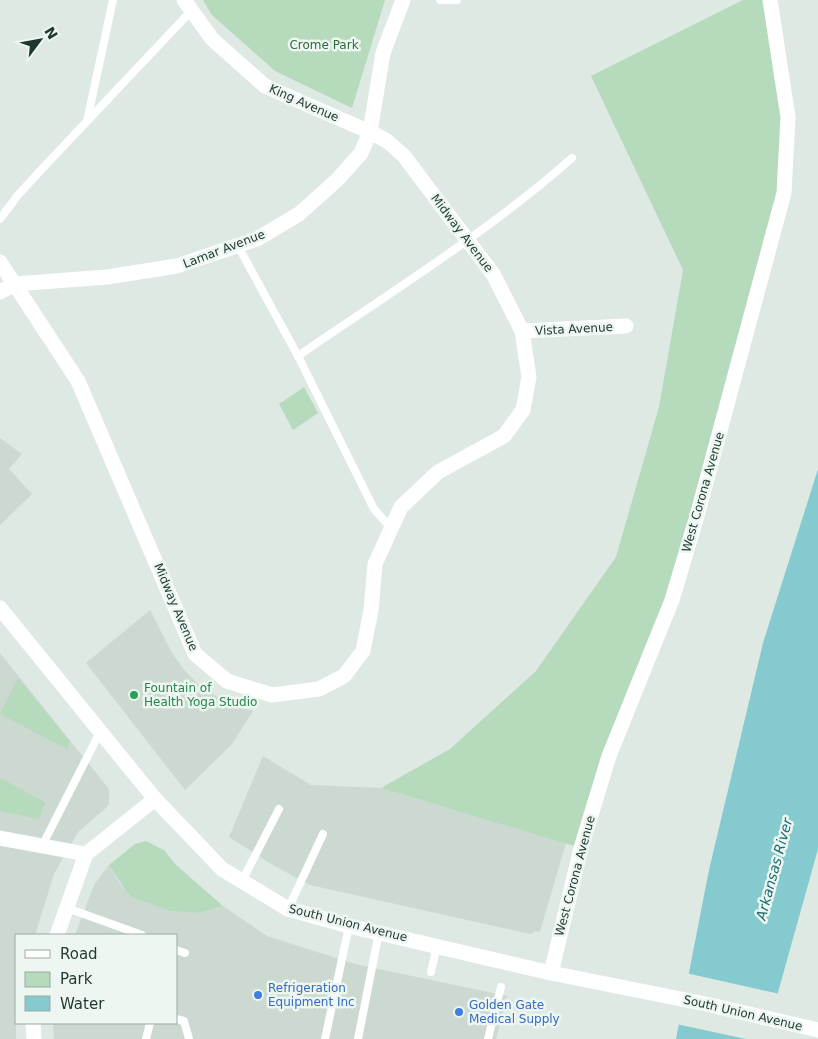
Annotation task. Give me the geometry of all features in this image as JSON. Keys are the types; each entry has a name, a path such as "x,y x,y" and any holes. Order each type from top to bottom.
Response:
{"street":[{"name":"Lamar Avenue","path":"15,284 107,277 177,266 257,239 299,214 337,180 361,153 370,132 383,53 403,0"},
{"name":"West Corona Avenue","path":"550,973 581,848 609,756 672,600 700,506 784,192 788,117 770,0"},
{"name":"King Avenue","path":"188,5 212,39 265,86 370,132"},
{"name":"Midway Avenue","path":"15,284 78,382 195,654 227,681 272,695 319,689 344,676 363,651 371,610 375,564 401,507 438,472 504,436 523,410 529,377 522,332 494,274 404,156 387,141 370,132"},
{"path":"0,262 15,284 0,292"},
{"name":"Vista Avenue","path":"522,332 626,326"},
{"name":"South Union Avenue","path":"0,608 155,800 222,869 288,909 349,926 437,945 550,973 706,1004 818,1030"},
{"path":"57,934 86,854 155,800"},
{"path":"0,838 86,854"},
{"path":"33,1024 34,1039"}],"lane":[{"path":"86,123 113,0"},
{"path":"440,0 457,0"},
{"path":"0,219 18,195 86,123 188,5"},
{"path":"298,356 467,240 572,158"},
{"path":"238,246 298,356 374,509 391,528"},
{"path":"42,846 100,732"},
{"path":"242,881 279,809"},
{"path":"288,909 323,834"},
{"path":"67,908 139,934"},
{"path":"325,1039 349,926"},
{"path":"358,1039 379,932"},
{"path":"431,972 437,945"},
{"path":"178,951 185,953"},
{"path":"488,1039 501,987"},
{"path":"178,1020 184,1021 189,1039"},
{"path":"146,1039 150,1024"}],"shaded area":[{"path":"0,438 22,454 9,469 32,494 0,525"},
{"path":"150,610 172,653 185,671 200,686 227,703 253,711 232,744 185,790 86,663"},
{"path":"0,653 109,789 109,803 106,808 78,832 54,874 35,934 15,934 16,1039 0,1039"},
{"path":"263,756 311,785 381,788 566,843 540,932 536,931 530,934 310,885 271,864 229,837"},
{"path":"109,865 120,884 133,898 170,911 199,913 223,906 267,936 355,964 507,996 496,1039 54,1039 53,1024 178,1024 178,934 75,934 94,885"}],"green space":[{"name":"Crome Park","path":"203,0 385,0 352,108 275,71 212,15"},
{"path":"743,0 770,0 788,117 784,193 697,516 581,848 381,788 450,749 536,671 616,557 659,407 683,270 591,76"},
{"path":"304,387 318,413 293,430 279,404"},
{"path":"18,678 70,742 67,749 0,714"},
{"path":"0,778 45,802 39,819 0,811"},
{"path":"146,841 164,850 176,865 223,906 199,913 170,911 133,898 126,891 109,865 135,844"}],"water":[{"name":"Arkansas River","path":"818,469 818,849 765,1039 676,1039 709,870 763,643"}],"pier":[{"path":"686,973 780,994 768,1039 746,1039 676,1024"}],"place":[{"name":"Fountain of Health Yoga Studio","path":"134,695"},
{"name":"Refrigeration Equipment Inc","path":"258,995"},
{"name":"Golden Gate Medical Supply","path":"459,1012"}]}
